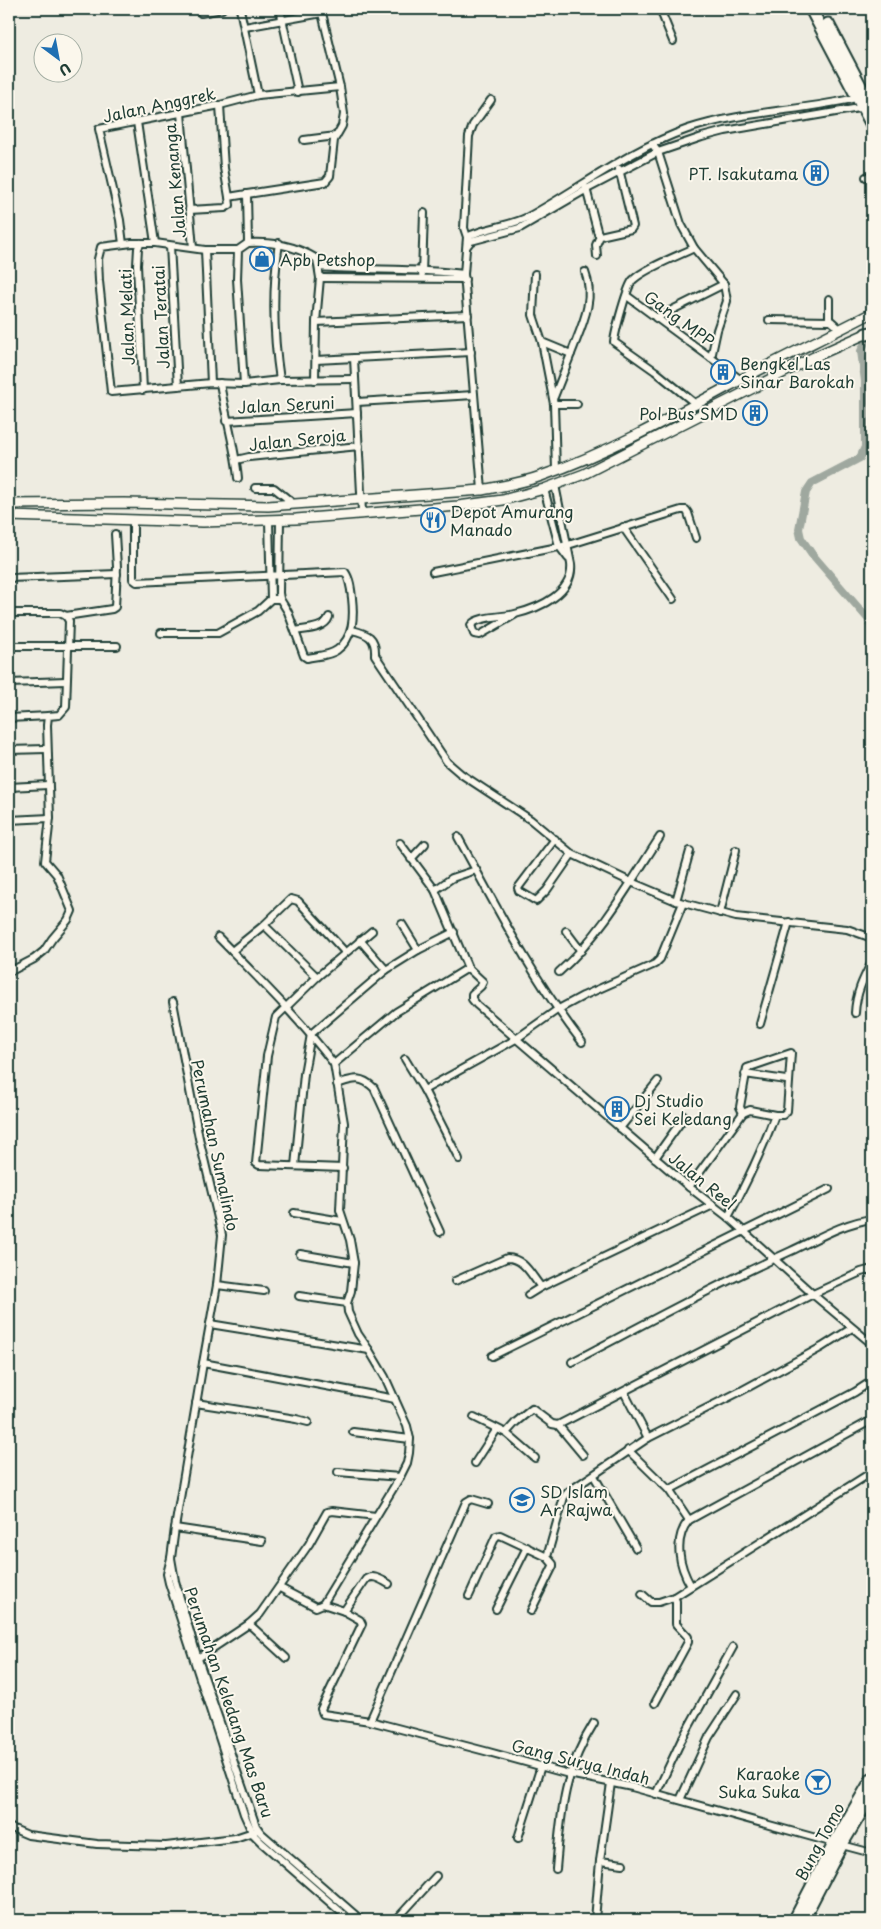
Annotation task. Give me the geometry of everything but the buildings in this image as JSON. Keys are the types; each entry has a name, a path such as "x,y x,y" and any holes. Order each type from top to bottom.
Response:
{"highway":[{"path":"811,9 866,103"},
{"path":"820,9 866,103 872,125"}],"main road":[{"path":"9,504 124,503 268,506 482,490 540,477 612,446 872,313"},
{"path":"9,516 132,518 203,522 280,520 362,512 458,506 503,500 544,489 584,474 814,357 870,332"},
{"path":"808,345 814,357"},
{"name":"Bung Tomo","path":"794,1920 803,1915 872,1778"},
{"name":"Bung Tomo","path":"838,1844 872,1795"}],"street":[{"path":"201,13 222,9"},
{"path":"240,9 258,95"},
{"path":"280,9 298,92"},
{"path":"660,9 673,41"},
{"path":"230,197 325,182 330,176 334,140 342,126 344,114 340,87 322,11 245,27"},
{"name":"Jalan Anggrek","path":"123,244 120,220 99,131 102,127 138,122 258,95 340,87"},
{"path":"482,490 465,276 468,241 464,228 468,136 473,125 491,100"},
{"path":"468,241 520,228 586,186 616,164 652,144 689,129 712,123 866,103"},
{"path":"586,186 620,172 658,152 702,137 866,103"},
{"path":"189,210 225,208 230,205 224,168 220,105"},
{"name":"Jalan Kenanga","path":"181,112 193,248"},
{"path":"138,122 155,243"},
{"path":"304,140 336,136"},
{"path":"652,144 658,152 681,224 694,248 724,284 727,301 717,330 711,358"},
{"path":"600,236 630,229 633,226 620,172 616,164"},
{"path":"586,186 600,236"},
{"path":"246,194 248,243"},
{"path":"422,278 424,213"},
{"path":"597,256 596,245 600,236"},
{"name":"Jalan Melati","path":"141,243 138,248 137,265 143,390"},
{"path":"315,380 316,322 320,278 317,259 306,252 279,243 248,243 238,250 205,250 155,243 123,244 101,248 98,259 111,392 211,383 244,384 280,380 315,380 354,379"},
{"path":"279,243 275,279 274,320 280,380"},
{"name":"Jalan Teratai","path":"170,246 178,386"},
{"path":"694,248 646,271 633,280 623,304 614,342 697,404"},
{"path":"205,250 211,383"},
{"path":"238,250 237,279 244,384"},
{"path":"319,267 430,269 465,276"},
{"path":"554,401 588,309 590,284 585,272"},
{"path":"535,274 533,315 542,342 554,401 556,470"},
{"path":"320,278 465,276"},
{"path":"656,318 724,284"},
{"name":"Gang MPP","path":"627,296 740,380"},
{"path":"829,299 829,321"},
{"path":"316,322 468,315"},
{"path":"769,320 829,321 834,322 841,330"},
{"path":"542,342 571,354"},
{"path":"316,360 471,352"},
{"name":"Jalan Seroja","path":"236,460 249,457 359,446 354,358"},
{"path":"220,383 226,421"},
{"path":"357,402 474,395"},
{"path":"554,401 577,404"},
{"name":"Jalan Seruni","path":"238,478 236,460 226,421 358,413"},
{"path":"359,446 362,512"},
{"path":"516,614 477,620 473,623 474,634 480,635 516,614 544,603 562,590 571,576 568,544 555,485"},
{"path":"255,488 274,488 294,504"},
{"path":"544,489 559,546 569,559"},
{"path":"433,572 568,544 686,510 696,538"},
{"path":"132,518 133,579 137,582 280,576 344,572 349,579 351,593 354,615 352,630 337,650 328,654 307,658 304,656 288,612 280,599 280,576 280,520"},
{"path":"269,520 271,599"},
{"path":"624,527 674,600"},
{"path":"9,613 60,614 66,616 115,607 117,574 115,534"},
{"path":"9,578 117,574"},
{"path":"161,633 218,634 258,611 271,599 280,599"},
{"path":"9,718 59,715 66,707 69,622 66,616"},
{"path":"295,631 322,626 328,621 329,617"},
{"path":"352,630 367,634 372,639 376,648 375,655 447,762 460,774 531,820 572,854 630,882 680,902 736,917 847,928 872,938"},
{"path":"9,646 117,646"},
{"path":"9,683 66,681"},
{"path":"9,972 34,959 44,951 52,938 68,920 72,911 57,875 45,861 50,818 46,749 48,716"},
{"path":"9,750 46,749"},
{"path":"9,787 48,785"},
{"path":"9,820 50,818"},
{"path":"458,837 502,920 558,1010 582,1042"},
{"path":"559,972 581,951 660,837"},
{"path":"555,839 519,886 519,890 537,900 572,854"},
{"path":"400,843 435,890 468,968 483,982 482,986 473,992 472,998 516,1039"},
{"path":"411,859 425,844"},
{"path":"720,913 736,850"},
{"path":"424,1090 516,1039 582,996 638,973 658,962 680,902 690,851"},
{"path":"435,890 452,878 476,870"},
{"path":"232,951 264,925 289,900 295,900 345,952"},
{"path":"760,1024 789,922"},
{"path":"402,924 418,950"},
{"path":"264,925 317,977"},
{"path":"343,1168 260,1165 255,1160 267,1056 274,1020 286,1005 372,930"},
{"path":"566,931 581,951"},
{"path":"295,1166 304,1074 311,1034 386,970 418,950 454,932"},
{"path":"218,937 286,1005 334,1064 344,1124 343,1168 339,1199 342,1221 350,1240 354,1263 351,1291 347,1303 351,1320 370,1350 395,1399 410,1439 406,1463 400,1477 323,1604 316,1607 280,1588"},
{"path":"360,940 386,970"},
{"path":"854,1013 861,981 872,962"},
{"path":"334,1064 396,1012 468,968"},
{"name":"Perumahan Sumalindo","path":"173,1002 199,1138 222,1235 217,1285 210,1324"},
{"name":"Jalan Reel","path":"516,1039 688,1187 728,1217 813,1294 872,1344"},
{"path":"688,1187 743,1113 750,1110 783,1115 787,1111 791,1053 748,1066 740,1107 743,1113"},
{"path":"405,1059 424,1090 459,1159"},
{"path":"745,1074 786,1080"},
{"path":"337,1084 354,1079 362,1079 374,1088 440,1232"},
{"path":"620,1128 658,1080"},
{"path":"728,1217 751,1175 775,1115"},
{"path":"655,1158 685,1116"},
{"path":"492,1356 829,1189"},
{"path":"872,1190 872,1209"},
{"path":"528,1295 541,1287 713,1206"},
{"path":"294,1213 342,1221"},
{"path":"572,1362 775,1259 847,1225 872,1219"},
{"path":"300,1254 354,1263"},
{"path":"455,1281 507,1258 513,1258 526,1268 541,1287"},
{"path":"506,1433 532,1409 552,1424 558,1425 813,1294 872,1269"},
{"path":"217,1285 264,1291"},
{"path":"299,1296 347,1303"},
{"path":"370,1350 210,1324 167,1574 196,1660 249,1624 260,1614 280,1588 327,1512 332,1510 376,1516"},
{"path":"548,1557 566,1494 648,1438 741,1391 822,1347 852,1328"},
{"path":"203,1363 395,1399"},
{"path":"669,1490 856,1392 872,1381"},
{"path":"624,1392 648,1438"},
{"path":"196,1404 308,1422"},
{"path":"474,1417 506,1433 535,1458"},
{"path":"690,1586 683,1573 680,1558 680,1533 689,1520 872,1420"},
{"path":"558,1425 583,1455"},
{"path":"475,1463 497,1429"},
{"path":"353,1432 410,1439"},
{"path":"628,1450 669,1490 689,1520"},
{"path":"338,1472 400,1477"},
{"path":"642,1594 651,1602 659,1602 674,1597 872,1472"},
{"path":"594,1476 636,1548"},
{"path":"370,1721 466,1502 471,1499 488,1504"},
{"path":"175,1528 262,1541"},
{"path":"470,1596 496,1536 500,1535 548,1557 552,1562 553,1566 531,1611"},
{"path":"496,1609 528,1547"},
{"name":"Perumahan Keledang Mas Baru","path":"171,1558 175,1581 196,1660 256,1832 362,1920"},
{"path":"323,1604 344,1611 366,1579 375,1577 389,1584"},
{"path":"655,1703 688,1642 687,1634 676,1624 676,1601 674,1597"},
{"name":"Gang Surya Indah","path":"344,1611 360,1620 362,1624 321,1712 370,1721 569,1774 680,1800 872,1854"},
{"path":"249,1624 286,1658"},
{"path":"656,1794 681,1741 733,1647"},
{"path":"680,1800 710,1737 737,1694"},
{"path":"556,1869 561,1818 569,1774 581,1744 594,1723"},
{"path":"518,1838 541,1766"},
{"path":"596,1920 600,1861 611,1783"},
{"path":"9,1827 28,1835 98,1844 166,1846 235,1838 256,1832 262,1843 350,1920"},
{"path":"600,1861 623,1864"},
{"path":"396,1920 436,1876"},
{"path":"803,1915 816,1920"}],"waterway":[{"path":"869,335 861,351 865,381 865,447 860,458 812,483 806,492 799,529 801,538 812,554 869,620 872,631"}],"place":[{"name":"PT. Isakutama","path":"816,173"},
{"name":"Apb Petshop","path":"262,259"},
{"name":"Bengkel Las Sinar Barokah","path":"723,372"},
{"name":"Pol Bus SMD","path":"755,413"},
{"name":"Depot Amurang Manado","path":"433,520"},
{"name":"Dj Studio Sei Keledang","path":"617,1109"},
{"name":"SD Islam Ar Rajwa","path":"522,1500"},
{"name":"Karaoke Suka Suka","path":"818,1782"}]}
